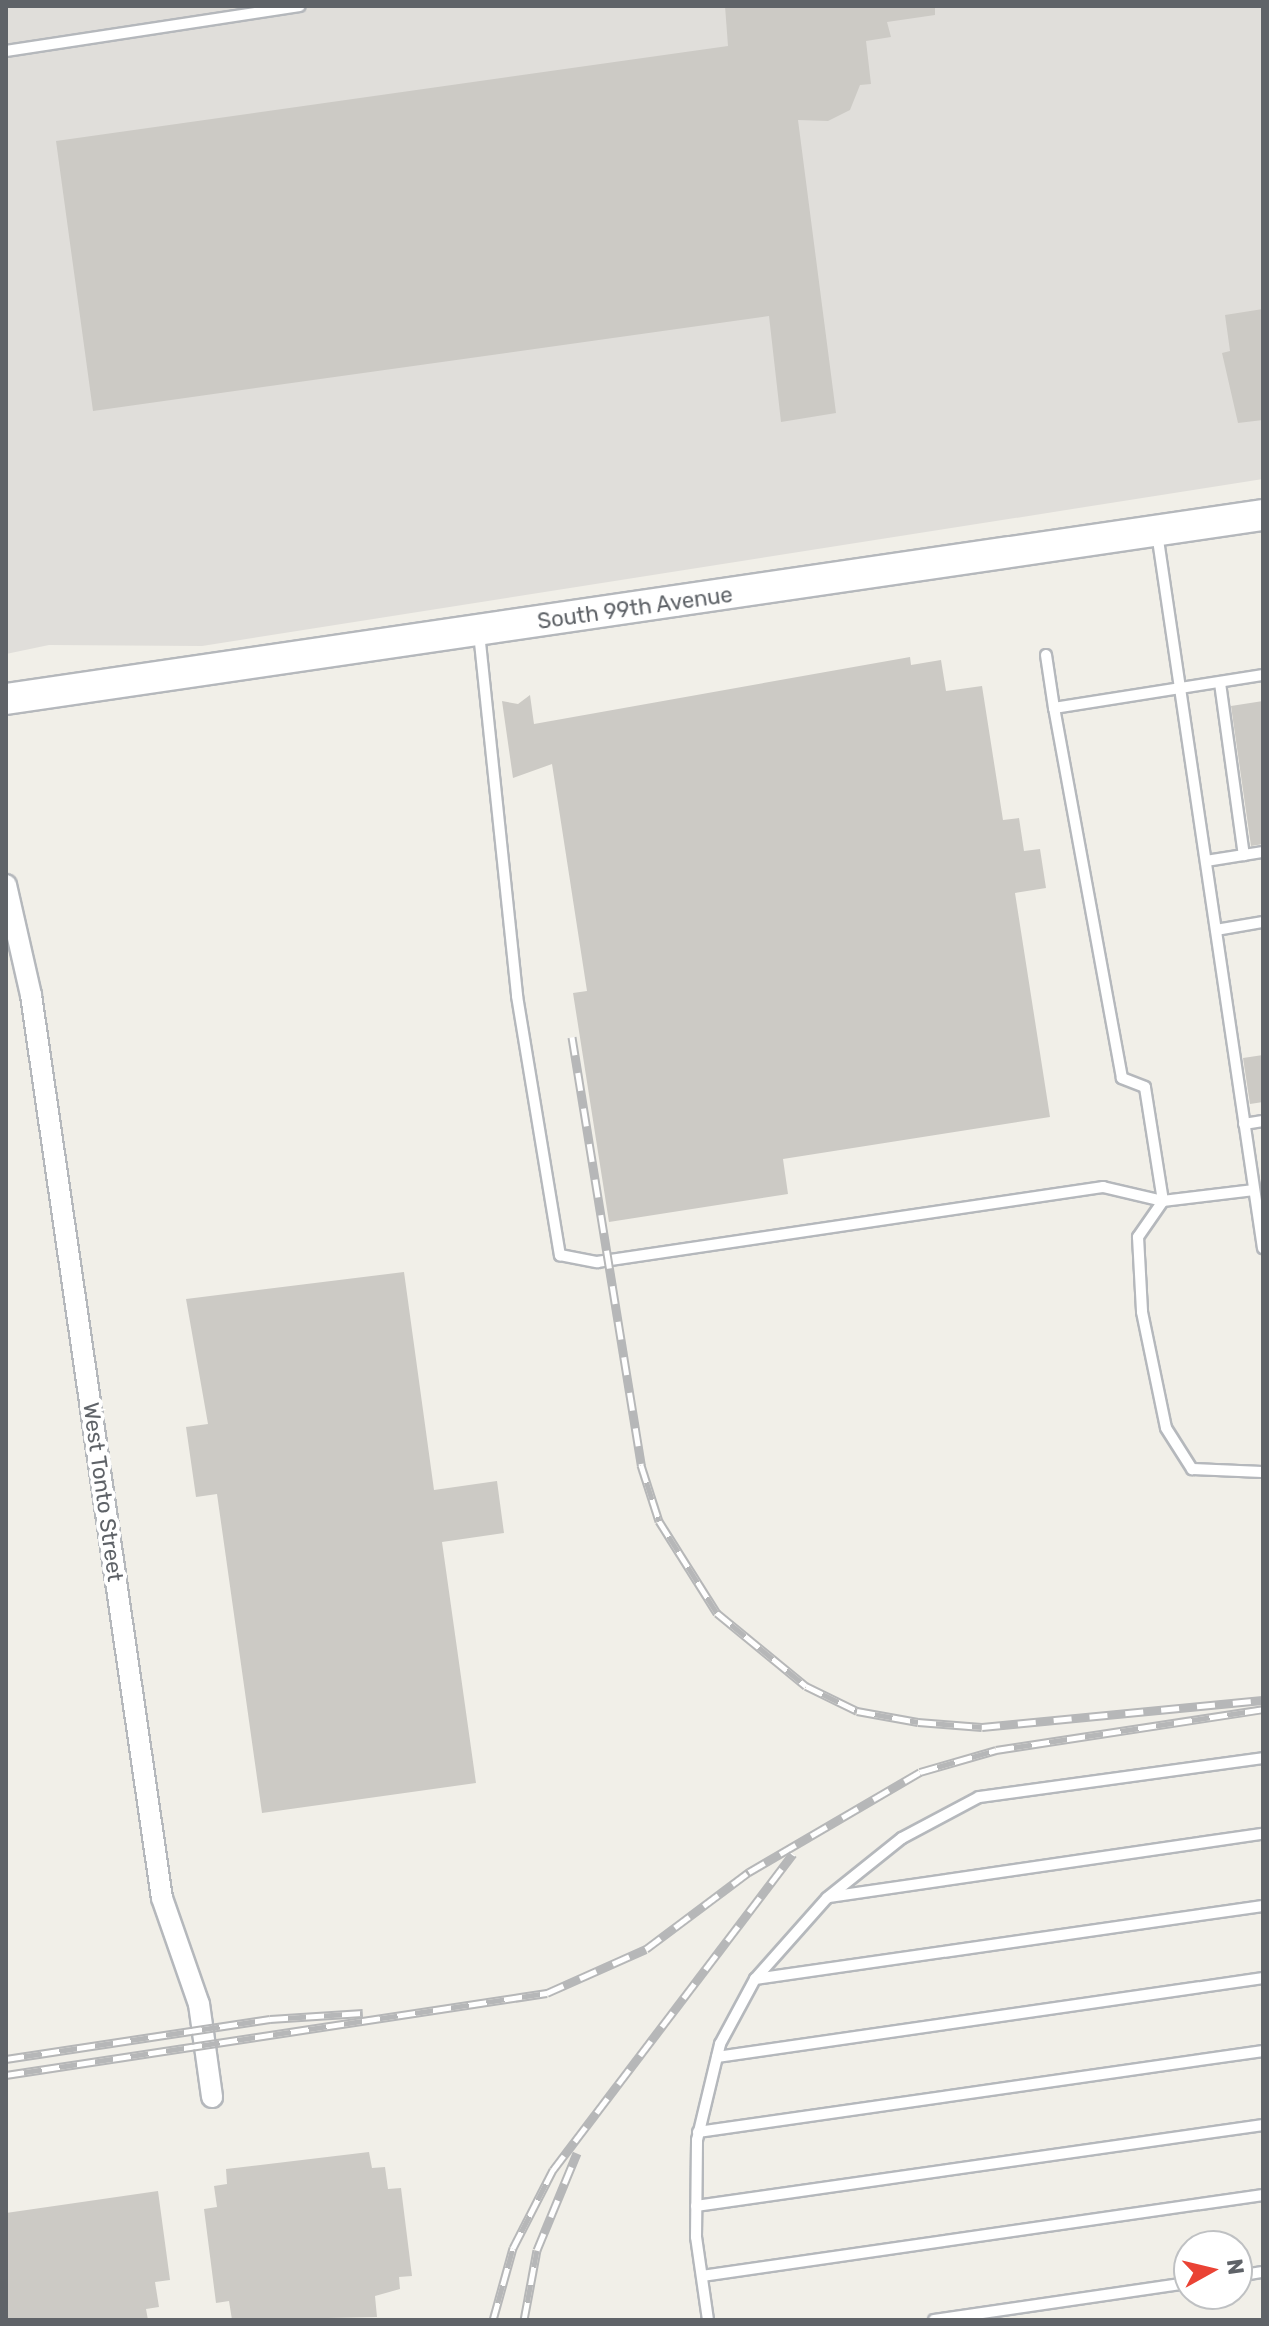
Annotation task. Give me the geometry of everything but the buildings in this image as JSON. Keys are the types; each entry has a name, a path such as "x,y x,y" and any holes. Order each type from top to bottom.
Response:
{"main road":[{"name":"South 99th Avenue","path":"6,699 1263,515"}],"street":[{"name":"West Tonto Street","path":"6,885 31,995 162,1898 199,2004 212,2097"}],"lane":[{"path":"6,51 300,6"},
{"path":"1157,531 1263,1248"},
{"path":"479,631 517,996 560,1255 597,1262 1103,1187 1163,1201 1254,1190"},
{"path":"1046,655 1122,1078 1145,1087 1163,1201 1138,1237 1142,1312 1166,1428 1192,1469 1223,1476 1263,1472"},
{"path":"1054,708 1263,675"},
{"path":"1220,683 1244,855"},
{"path":"1206,861 1263,852"},
{"path":"1216,930 1263,922"},
{"path":"1244,1124 1263,1121"},
{"path":"708,2320 696,2206 698,2132 717,2057 755,1979 827,1898 902,1838 979,1797 1263,1758"},
{"path":"827,1898 1263,1834"},
{"path":"755,1979 1263,1906"},
{"path":"717,2057 1263,1978"},
{"path":"698,2132 1263,2051"},
{"path":"696,2206 1263,2125"},
{"path":"702,2276 1263,2195"},
{"path":"934,2320 1173,2285"}],"shaded area":[{"path":"6,6 1263,6 1263,479 202,646 49,645 6,654"}],"railway":[{"path":"572,1037 641,1465 659,1521 717,1613 806,1686 857,1711 918,1722 982,1727 1263,1700"},
{"path":"6,2075 547,1993 646,1949 749,1872 920,1772 996,1750 1263,1709"},
{"path":"493,2320 513,2248 553,2170 793,1854"},
{"path":"6,2059 270,2019 363,2013"},
{"path":"524,2320 537,2250 577,2153"}]}
